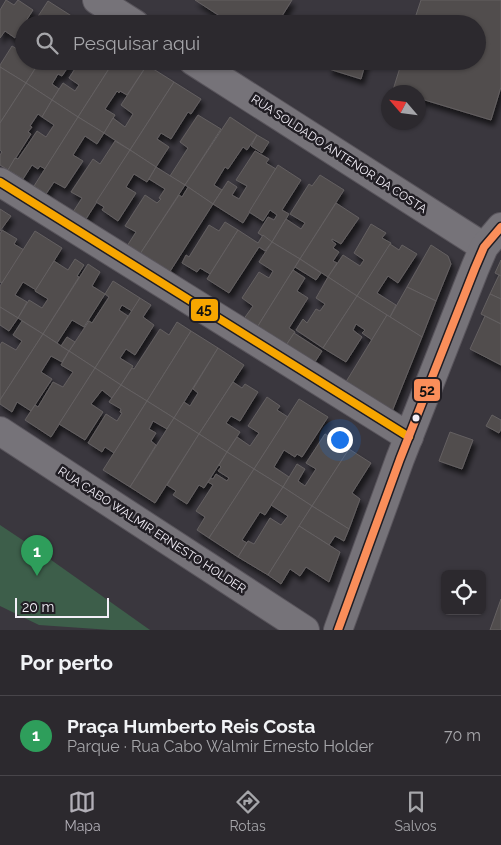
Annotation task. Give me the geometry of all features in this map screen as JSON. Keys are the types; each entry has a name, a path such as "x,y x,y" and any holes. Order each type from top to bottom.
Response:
{"street":[{"path":"97,0 120,15"},
{"name":"RUA SOLDADO ANTENOR DA COSTA","path":"208,70 493,237"},
{"path":"0,182 409,437"},
{"path":"338,630 409,437 475,268 493,237"},
{"name":"RUA CABO WALMIR ERNESTO HOLDER","path":"0,431 305,630"}],"green space":[{"path":"0,525 150,630 111,630 39,625 0,606"}],"building":[{"path":"6,0 14,5 18,0 33,10 30,15 15,15 15,38 5,31 0,38 0,10"},
{"path":"195,0 292,0 283,15 218,15"},
{"path":"421,0 501,0 501,87 491,120 426,100 426,85 395,85 399,70 486,70 486,15 416,15"},
{"path":"48,1 70,15 39,15"},
{"path":"12,46 15,48 15,70 34,70 26,83 0,67"},
{"path":"0,67 26,83 0,123"},
{"path":"34,70 66,70 62,76 58,74 52,84 59,89 52,100 26,83"},
{"path":"74,70 108,70 78,117 52,100 63,83 75,91 79,85 69,78"},
{"path":"108,70 144,70 127,95 117,91 105,109 115,115 104,133 78,117"},
{"path":"144,70 155,70 174,82 130,150 104,133 113,118 125,127 133,114 121,105"},
{"path":"332,70 364,70 361,79"},
{"path":"174,82 201,99 191,114 188,112 171,139 161,133 157,139 169,147 156,167 130,150"},
{"path":"26,83 52,100 42,117 38,114 30,126 32,127 28,132 31,134 8,170 0,165 0,155 2,152 0,150 0,123"},
{"path":"52,100 78,117 45,169 40,166 38,169 32,165 23,179 8,170 15,158 18,159 37,131 46,137 54,125 42,117"},
{"path":"198,115 221,129 185,185 170,176 188,148 180,142"},
{"path":"78,117 104,133 97,144 85,136 73,155 83,161 65,188 54,182 46,194 34,186"},
{"path":"230,117 257,135 247,150 243,147 228,169 225,167 214,185 222,190 213,204 185,185"},
{"path":"257,135 269,142 262,153 251,146"},
{"path":"115,141 130,150 86,219 73,212 82,198 71,192 93,159 100,164"},
{"path":"130,150 156,167 147,182 134,174 126,187 136,193 118,221 102,210 104,207 96,202"},
{"path":"255,151 269,159 266,163 276,169 243,223 213,204 228,181 237,187 232,195 239,199 247,186 236,180"},
{"path":"278,165 301,180 282,210 289,214 272,242 258,233 268,217 274,220 277,215 270,210 263,221 249,212"},
{"path":"156,167 185,185 140,254 127,246 136,232 125,226 145,195 157,203 161,199 159,198 165,189 149,179"},
{"path":"320,175 344,190 300,259 272,242 286,219 301,229 305,223 290,214 309,184 312,186"},
{"path":"188,187 213,204 169,273 140,254 179,195 182,197"},
{"path":"336,203 359,218 341,244 332,239 336,244 333,248 339,252 333,261 337,263 328,277 300,259"},
{"path":"0,209 11,216 0,231"},
{"path":"225,222 238,230 210,274 200,268 197,272 182,263 186,255 189,257 209,225 219,231"},
{"path":"371,224 386,233 382,238 391,243 357,296 328,277 343,255 360,266 364,260 354,253"},
{"path":"2,230 17,239 14,244 24,250 2,283 0,282 0,234"},
{"path":"238,230 258,243 263,235 272,242 265,251 259,247 229,293 207,279"},
{"path":"35,231 62,248 36,290 23,282 15,295 27,302 18,318 0,307 0,286"},
{"path":"272,242 300,259 256,329 243,320 253,306 242,298 259,272 269,278 273,271 259,262"},
{"path":"390,244 399,250 402,245 417,254 398,283 388,276 377,293 396,305 390,317 357,296"},
{"path":"431,245 448,256 451,264 436,301 407,287"},
{"path":"75,259 84,265 77,276 79,277 43,334 18,318 29,300 42,308 48,299 35,291 54,261 68,270"},
{"path":"300,259 321,273 316,280 295,267"},
{"path":"501,260 501,276 495,273"},
{"path":"88,264 100,272 92,286 105,294 84,327 72,320 57,343 43,334"},
{"path":"293,270 305,278 297,291 308,298 289,328 295,332 285,347 256,329"},
{"path":"499,275 501,276 501,299 490,294"},
{"path":"328,277 357,296 323,348 296,330 303,319 307,323 316,309 320,311 325,304 316,298"},
{"path":"113,281 140,298 132,311 122,305 119,310 128,316 95,368 69,351 89,321 92,323 109,297 105,294"},
{"path":"407,287 436,301 422,337 390,317"},
{"path":"490,294 501,299 501,324 481,314"},
{"path":"357,296 387,315 372,340 362,333 365,330 356,324 353,330 362,337 346,362 323,348"},
{"path":"140,298 151,305 143,317 154,325 135,355 126,349 120,358 133,366 121,385 95,368"},
{"path":"0,307 18,318 9,331 0,325"},
{"path":"387,315 422,337 391,414 344,385"},
{"path":"485,316 501,324 501,365 470,349"},
{"path":"22,321 43,334 0,400 0,345 2,342 16,350 22,341 13,335"},
{"path":"177,322 191,331 147,401 121,385 132,368 134,369 160,329 169,335"},
{"path":"191,331 218,348 174,418 147,401"},
{"path":"294,333 322,351 313,365 285,347"},
{"path":"43,334 69,351 62,362 51,356 41,372 52,379 31,411 17,402 12,412 0,404 0,400"},
{"path":"67,337 75,342 69,351 61,346"},
{"path":"218,348 244,365 199,434 174,418 184,402 190,406 198,393 193,389"},
{"path":"69,351 95,368 51,437 25,420 35,405 38,407 53,382 63,387 73,372 61,365"},
{"path":"95,368 121,385 112,398 102,390 91,404 103,412 85,440 59,424"},
{"path":"233,382 242,388 245,384 258,392 240,421 231,416 226,423 240,432 227,452 199,434"},
{"path":"121,385 147,401 114,453 105,447 102,452 88,443 106,414 117,421 122,413 120,412 121,409 109,402"},
{"path":"267,397 280,406 277,410 288,417 254,469 227,452 237,437 250,446 259,433 248,426"},
{"path":"299,399 328,417 302,457 297,454 295,457 284,450 274,467 289,477 283,487 254,469"},
{"path":"147,401 174,418 167,429 153,421 149,429 156,433 151,441 156,445 130,487 103,470"},
{"path":"492,415 501,420 499,433 486,426"},
{"path":"174,418 199,434 155,503 130,487"},
{"path":"450,432 473,440 462,469 439,461"},
{"path":"199,434 227,452 204,488 199,485 187,504 173,495 176,491 167,485"},
{"path":"325,434 349,449 312,506 283,487 297,464 305,469 298,481 305,486 316,469 306,463"},
{"path":"349,449 371,463 352,493 360,499 349,529 312,506"},
{"path":"227,452 254,469 209,538 197,530 205,517 196,511 213,485 208,482 211,478 213,479 216,474 227,481 229,478 218,471 221,467 219,465"},
{"path":"254,469 283,487 265,515 260,512 242,540 247,543 238,557 209,538"},
{"path":"283,487 312,506 268,575 238,557 248,541 254,544 270,518 281,525 288,516 271,505"},
{"path":"312,506 349,529 344,541 335,536 329,545 299,526"},
{"path":"299,526 340,552 329,582 306,567 300,576 290,569 281,584 268,575"},
{"path":"501,599 501,630 490,630"}],"transit line":[{"name":"45","path":"0,182 409,437"},
{"name":"52","path":"338,630 400,459 475,268 484,247 501,227"}],"place":[{"name":"Praça Humberto Reis Costa","path":"37,576"}]}
